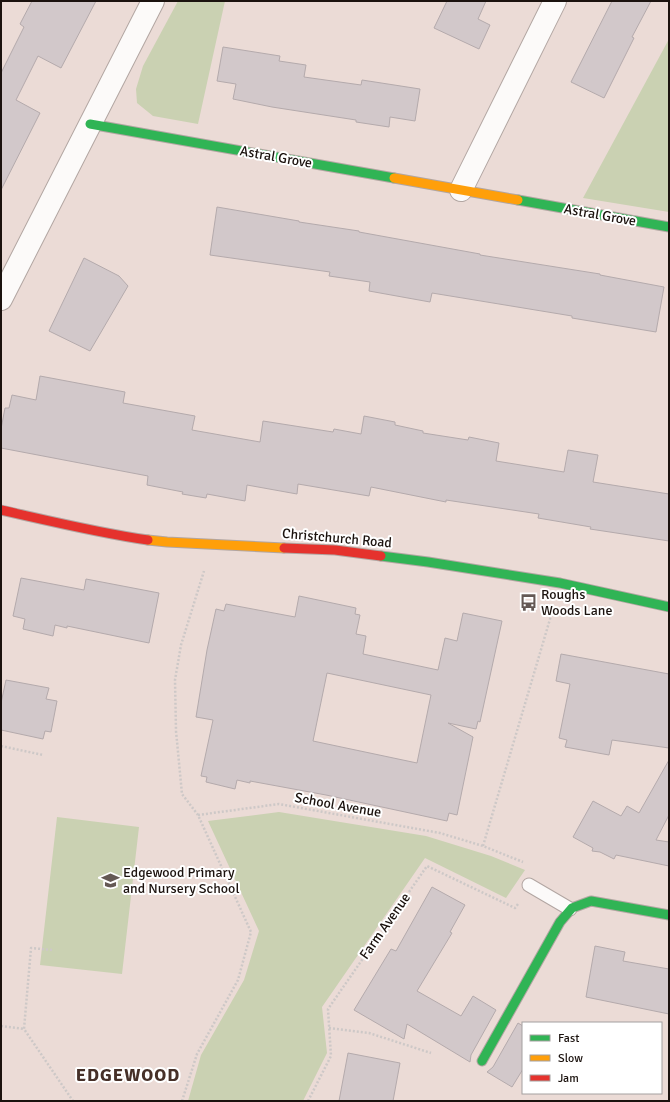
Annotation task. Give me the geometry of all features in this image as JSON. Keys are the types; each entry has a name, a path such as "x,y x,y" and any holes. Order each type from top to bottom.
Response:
{"street":[{"path":"1,299 153,1"},
{"path":"461,190 555,1"},
{"name":"Astral Grove","path":"90,124 669,227"},
{"name":"Christchurch Road","path":"1,510 127,537 167,542 214,543 335,550 436,563 560,584 669,607"},
{"path":"482,1061 560,922 570,909 580,903 591,901 669,915"}],"lane":[{"path":"529,885 570,909"}],"path":[{"path":"182,1101 197,1054 238,980 251,932 198,816 182,794 176,731 175,680 180,645 214,543"},
{"path":"483,846 560,584"},
{"path":"1,746 43,755"},
{"name":"School Avenue","path":"198,816 279,804 440,834 483,846 538,868"},
{"name":"Farm Avenue","path":"308,1101 332,1056 328,1009 427,866 515,908 538,868"},
{"path":"52,950 31,948 24,1028 73,1101"},
{"path":"1,1026 24,1028"},
{"path":"329,1028 369,1033 431,1053"}],"green space":[{"path":"178,1 225,1 198,124 153,116 137,103 136,89 143,66"},
{"path":"669,39 669,212 583,198"},
{"path":"279,812 426,836 491,856 525,870 506,898 425,858 322,1007 327,1053 303,1101 188,1101 201,1055 244,980 259,931 208,821"},
{"path":"57,817 139,827 122,974 40,965"}],"building":[{"path":"32,1 96,1 61,68 38,56 16,100 40,113 1,190 1,73 24,27 20,24"},
{"path":"447,1 486,1 478,19 490,25 479,49 434,28"},
{"path":"612,1 651,1 632,37 634,38 604,98 571,82"},
{"path":"223,47 280,56 279,61 306,65 304,77 361,85 362,80 420,89 415,121 390,117 389,127 233,99 236,84 217,81"},
{"path":"217,207 359,231 480,255 600,274 664,287 656,332 572,318 572,316 432,293 430,302 369,291 370,282 329,276 330,272 210,255"},
{"path":"84,258 119,276 128,286 90,351 49,331"},
{"path":"40,376 125,392 123,403 195,416 192,430 260,442 263,421 333,432 334,429 361,434 364,416 395,422 395,425 423,431 423,433 468,440 469,437 499,443 496,461 564,472 568,450 598,455 593,482 669,494 669,541 590,529 591,527 538,518 539,514 446,500 446,502 371,487 369,496 298,484 297,494 247,485 245,501 207,494 206,498 182,494 183,492 147,485 148,476 1,448 1,429 5,408 9,408 12,395 36,400"},
{"path":"21,578 84,590 86,579 159,593 149,643 67,626 67,628 55,625 53,636 23,629 25,619 13,616"},
{"path":"299,596 356,608 355,614 360,615 356,634 366,636 363,654 438,670 445,638 457,641 463,613 502,621 480,722 478,721 476,729 448,723 473,737 457,815 449,813 447,821 326,795 250,781 250,783 237,780 235,789 206,782 207,777 201,776 213,720 196,717 207,650 216,609 224,611 226,604 295,617","holes":["327,673 431,695 417,763 313,741"]},
{"path":"561,654 669,674 669,748 612,740 609,755 565,747 567,740 559,738 570,684 556,681"},
{"path":"6,680 49,688 46,699 57,701 51,732 45,731 43,739 1,730 1,703"},
{"path":"669,760 669,815 656,840 669,842 669,866 616,855 614,859 600,852 592,851 593,848 573,837 593,801 621,816 627,806 639,813"},
{"path":"432,887 465,905 450,932 452,933 417,991 461,1016 473,996 496,1010 471,1055 470,1062 407,1024 404,1039 354,1010 391,949 396,951"},
{"path":"595,946 625,952 623,961 669,969 669,1014 586,997"},
{"path":"518,1023 522,1025 522,1071 512,1087 487,1072 493,1067"},
{"path":"348,1053 400,1063 393,1101 339,1101"}],"traffic: fast":[{"path":"90,124 394,178"},
{"path":"518,200 669,227"},
{"path":"381,556 560,583 669,607"},
{"path":"482,1061 560,922 572,908 591,901 669,915"}],"traffic: slow":[{"path":"394,178 518,200"},
{"path":"148,540 284,548"}],"traffic: jam":[{"path":"1,510 148,540"},
{"path":"284,548 335,550 381,556"}],"place":[{"name":"Roughs Woods Lane","path":"528,602"},
{"name":"Edgewood Primary and Nursery School","path":"110,880"}],"district":[{"name":"EDGEWOOD","path":"128,1075"}]}
